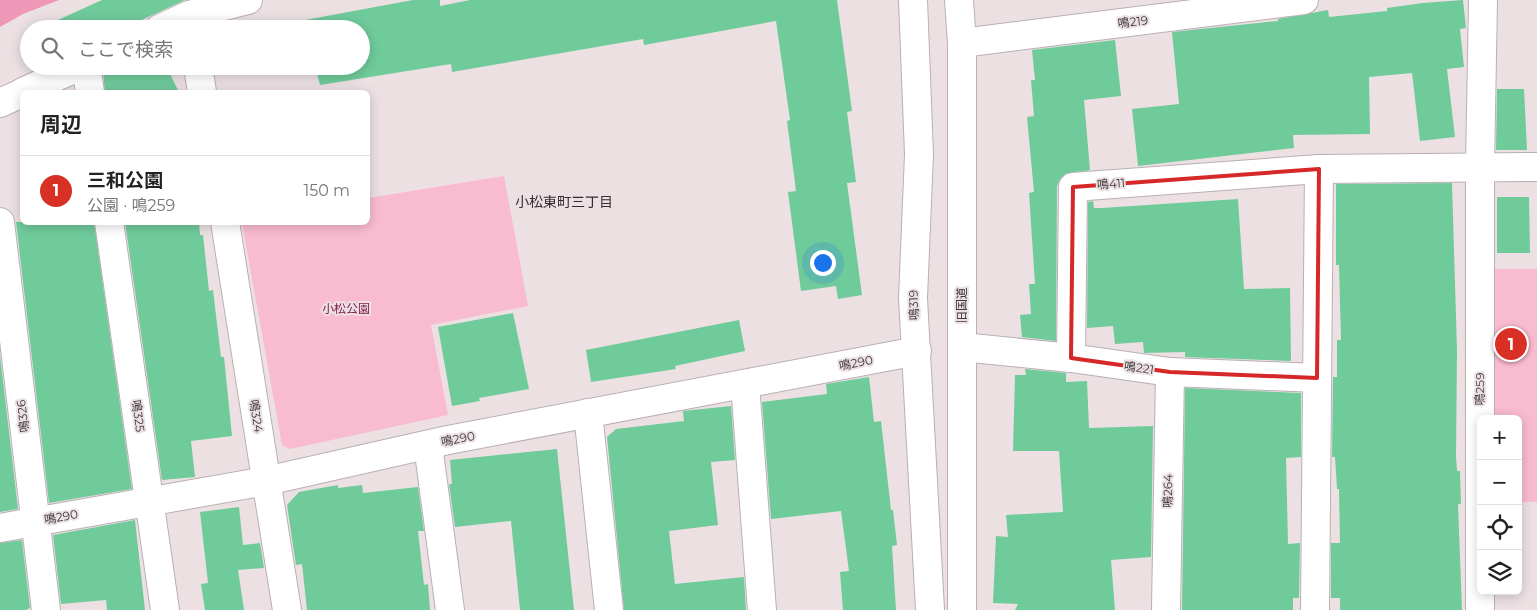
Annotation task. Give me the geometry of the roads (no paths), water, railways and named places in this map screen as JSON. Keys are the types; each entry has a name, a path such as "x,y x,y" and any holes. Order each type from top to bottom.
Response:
{"street":[{"path":"195,20 248,0"},
{"name":"鳴319","path":"913,0 919,154 913,298 930,610"},
{"name":"旧国道","path":"959,0 962,43 962,610"},
{"name":"鳴219","path":"962,43 1304,0"},
{"path":"1480,167 1482,0"},
{"path":"29,90 61,75"},
{"path":"87,75 90,90"},
{"path":"199,75 202,90"},
{"path":"0,103 20,94"},
{"name":"鳴259","path":"1480,167 1480,610"},
{"path":"1315,610 1320,169 1537,167"},
{"name":"鳴411","path":"1071,358 1073,187 1320,169"},
{"name":"鳴326","path":"0,222 46,610"},
{"name":"鳴325","path":"110,225 165,610"},
{"name":"鳴324","path":"225,225 287,610"},
{"name":"鳴221","path":"962,347 1071,358 1170,372 1317,378"},
{"name":"鳴290","path":"0,528 266,481 428,445 917,351"},
{"name":"鳴264","path":"1166,610 1170,372"},
{"path":"746,384 762,610"},
{"path":"588,414 610,610"},
{"path":"428,445 450,610"}],"place":[{"name":"三和公園","path":"1511,344"}],"district":[{"name":"小松東町三丁目","path":"564,202"}],"park label":[{"name":"小松公園","path":"346,309"}]}
